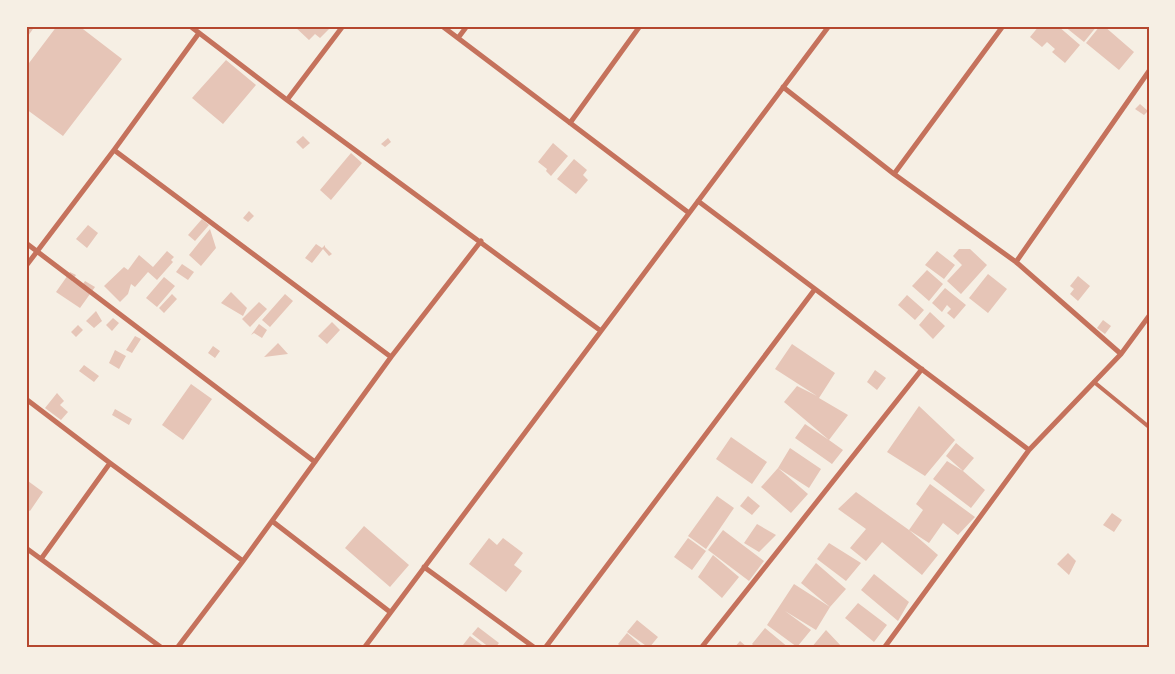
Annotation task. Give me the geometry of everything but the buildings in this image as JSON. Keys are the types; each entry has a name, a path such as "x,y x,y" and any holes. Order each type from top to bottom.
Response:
{"street":[{"path":"190,26 287,100 601,331"},
{"path":"287,100 343,26"},
{"path":"442,26 689,213"},
{"path":"458,38 467,26"},
{"path":"570,123 640,26"},
{"path":"364,648 829,26"},
{"path":"894,174 1003,26"},
{"path":"26,266 114,150 198,33"},
{"path":"1016,262 1149,71"},
{"path":"783,88 894,174 1016,262 1121,354"},
{"path":"114,150 392,357"},
{"path":"698,201 1029,450"},
{"path":"177,648 392,357 481,241"},
{"path":"26,243 315,462"},
{"path":"545,648 815,289"},
{"path":"884,648 1029,450 1121,354 1149,316"},
{"path":"702,648 922,369"},
{"path":"27,400 243,561"},
{"path":"41,559 110,463"},
{"path":"272,521 390,612"},
{"path":"26,548 162,648"},
{"path":"424,567 535,648"}],"lane":[{"path":"1094,382 1149,427"}]}
